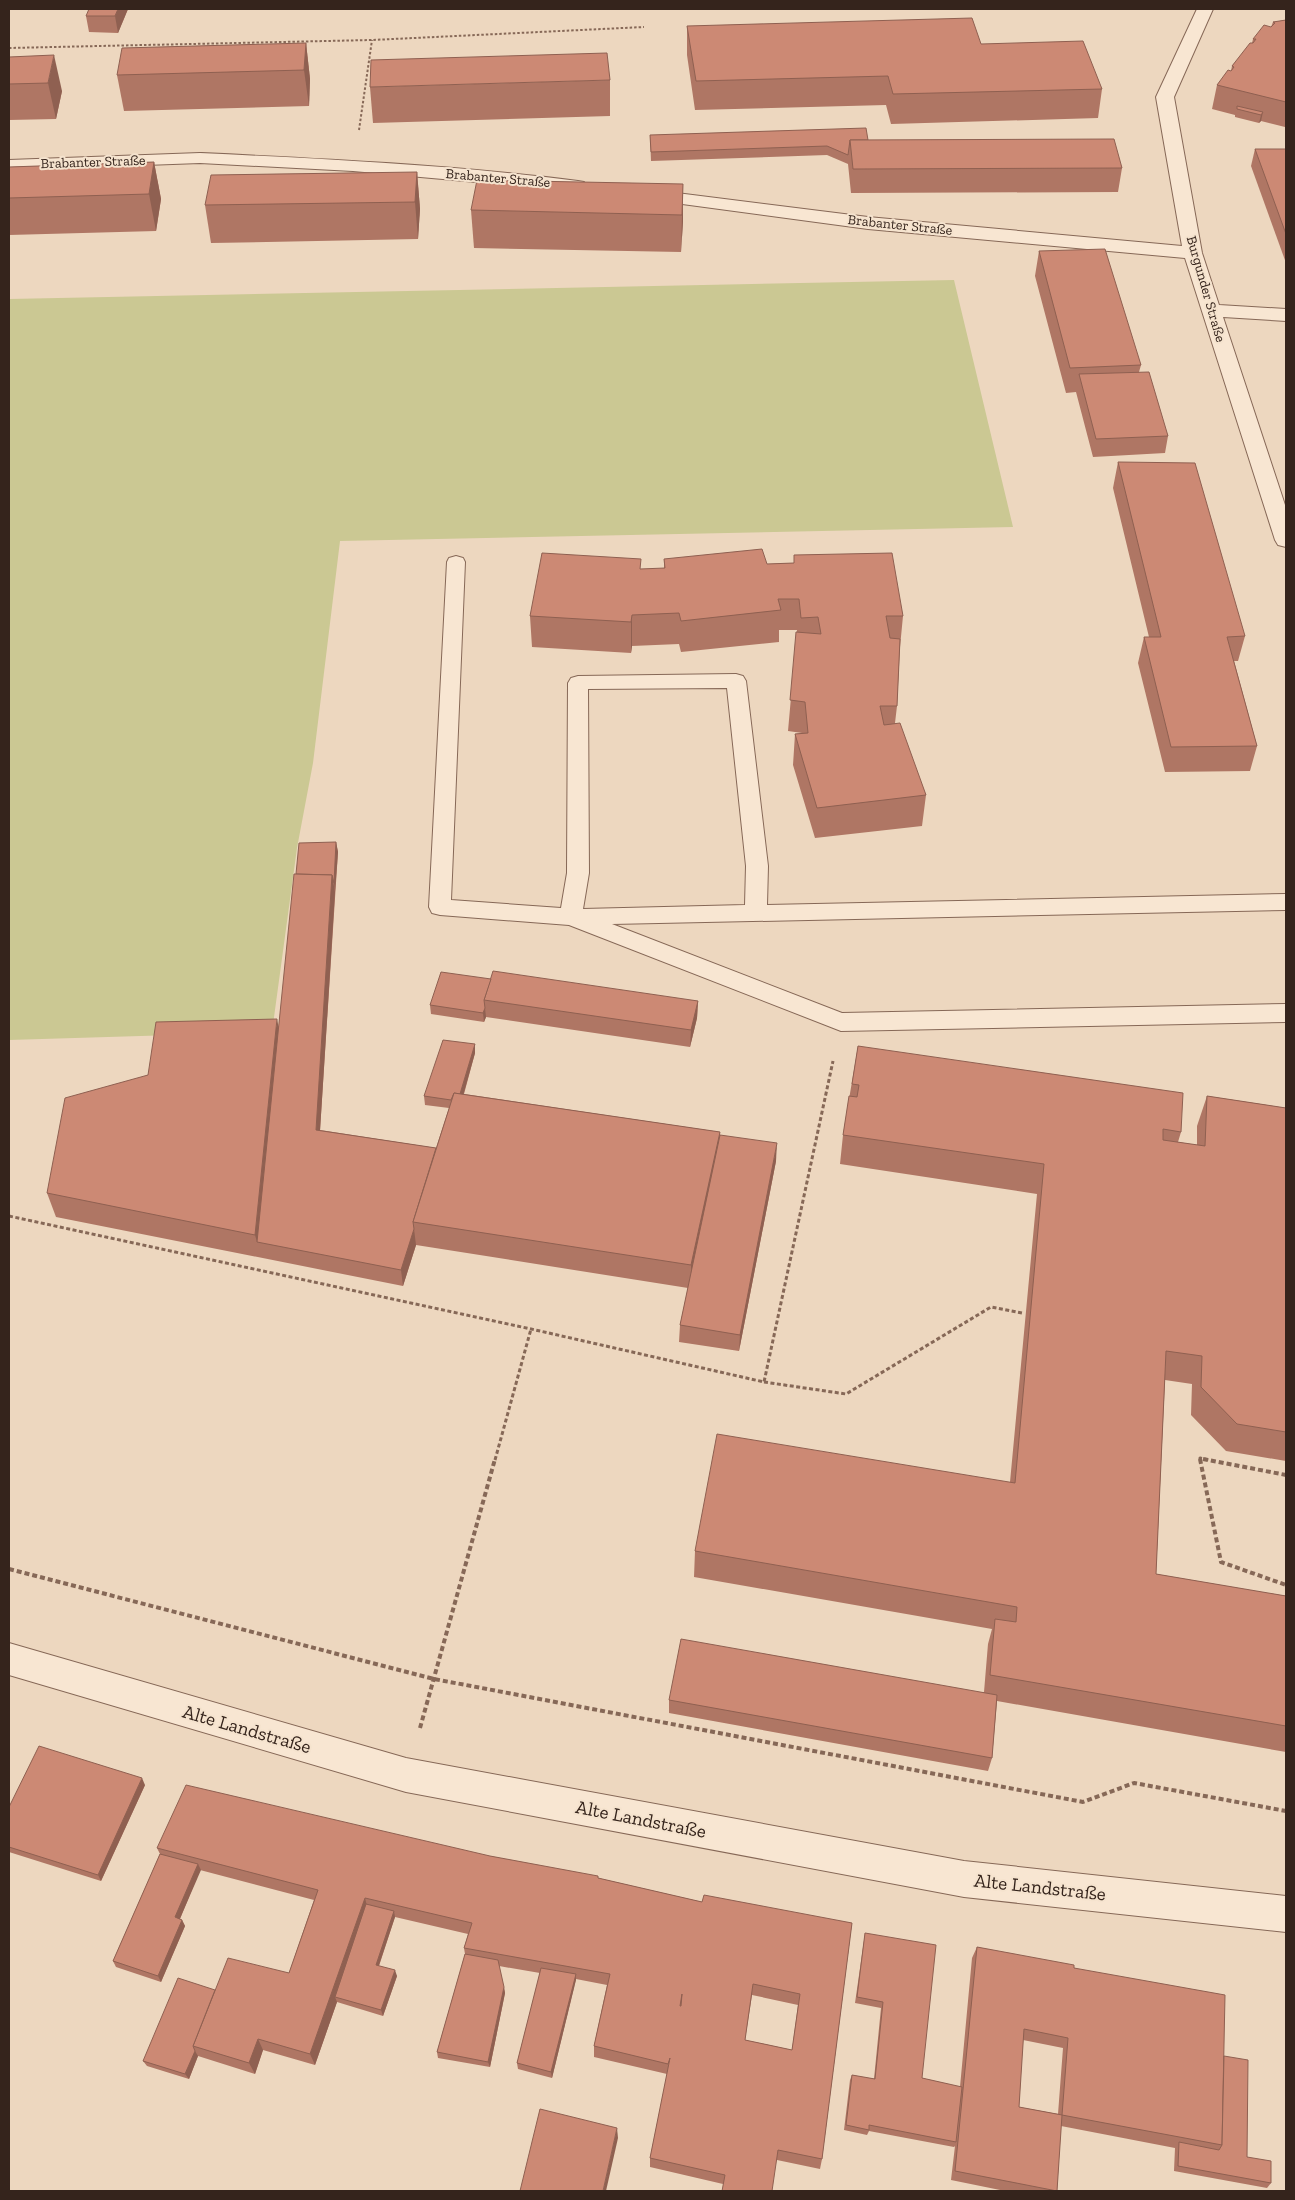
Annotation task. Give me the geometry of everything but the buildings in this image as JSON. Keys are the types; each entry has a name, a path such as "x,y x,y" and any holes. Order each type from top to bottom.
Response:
{"street":[{"name":"Burgunder Straße","path":"1205,9 1165,97 1193,253 1286,540"},
{"name":"Brabanter Straße","path":"9,165 200,158 353,166 538,181 596,188"},
{"name":"Brabanter Straße","path":"625,192 868,223 1193,253"},
{"path":"1211,310 1286,315"},
{"name":"Alte Landstraße","path":"9,1659 406,1775 964,1879 1286,1914"}],"lane":[{"path":"456,562 440,907 571,917 1286,902"},
{"path":"571,917 578,873 578,683 736,681 757,866 756,913"},
{"path":"571,917 841,1022 1286,1013"}],"path":[{"path":"9,48 372,40 644,27"},
{"path":"353,166 372,40"},
{"path":"764,1382 841,1022"},
{"path":"9,1216 531,1329 764,1382 846,1394 991,1307 1022,1313"},
{"path":"406,1775 531,1329"},
{"path":"1286,1475 1200,1458 1221,1562 1286,1585"},
{"path":"9,1569 434,1679 1083,1802 1134,1783 1286,1811"}],"shaded area":[{"path":"954,280 1013,527 340,541 313,763 297,848 272,1032 9,1040 9,299"}]}
